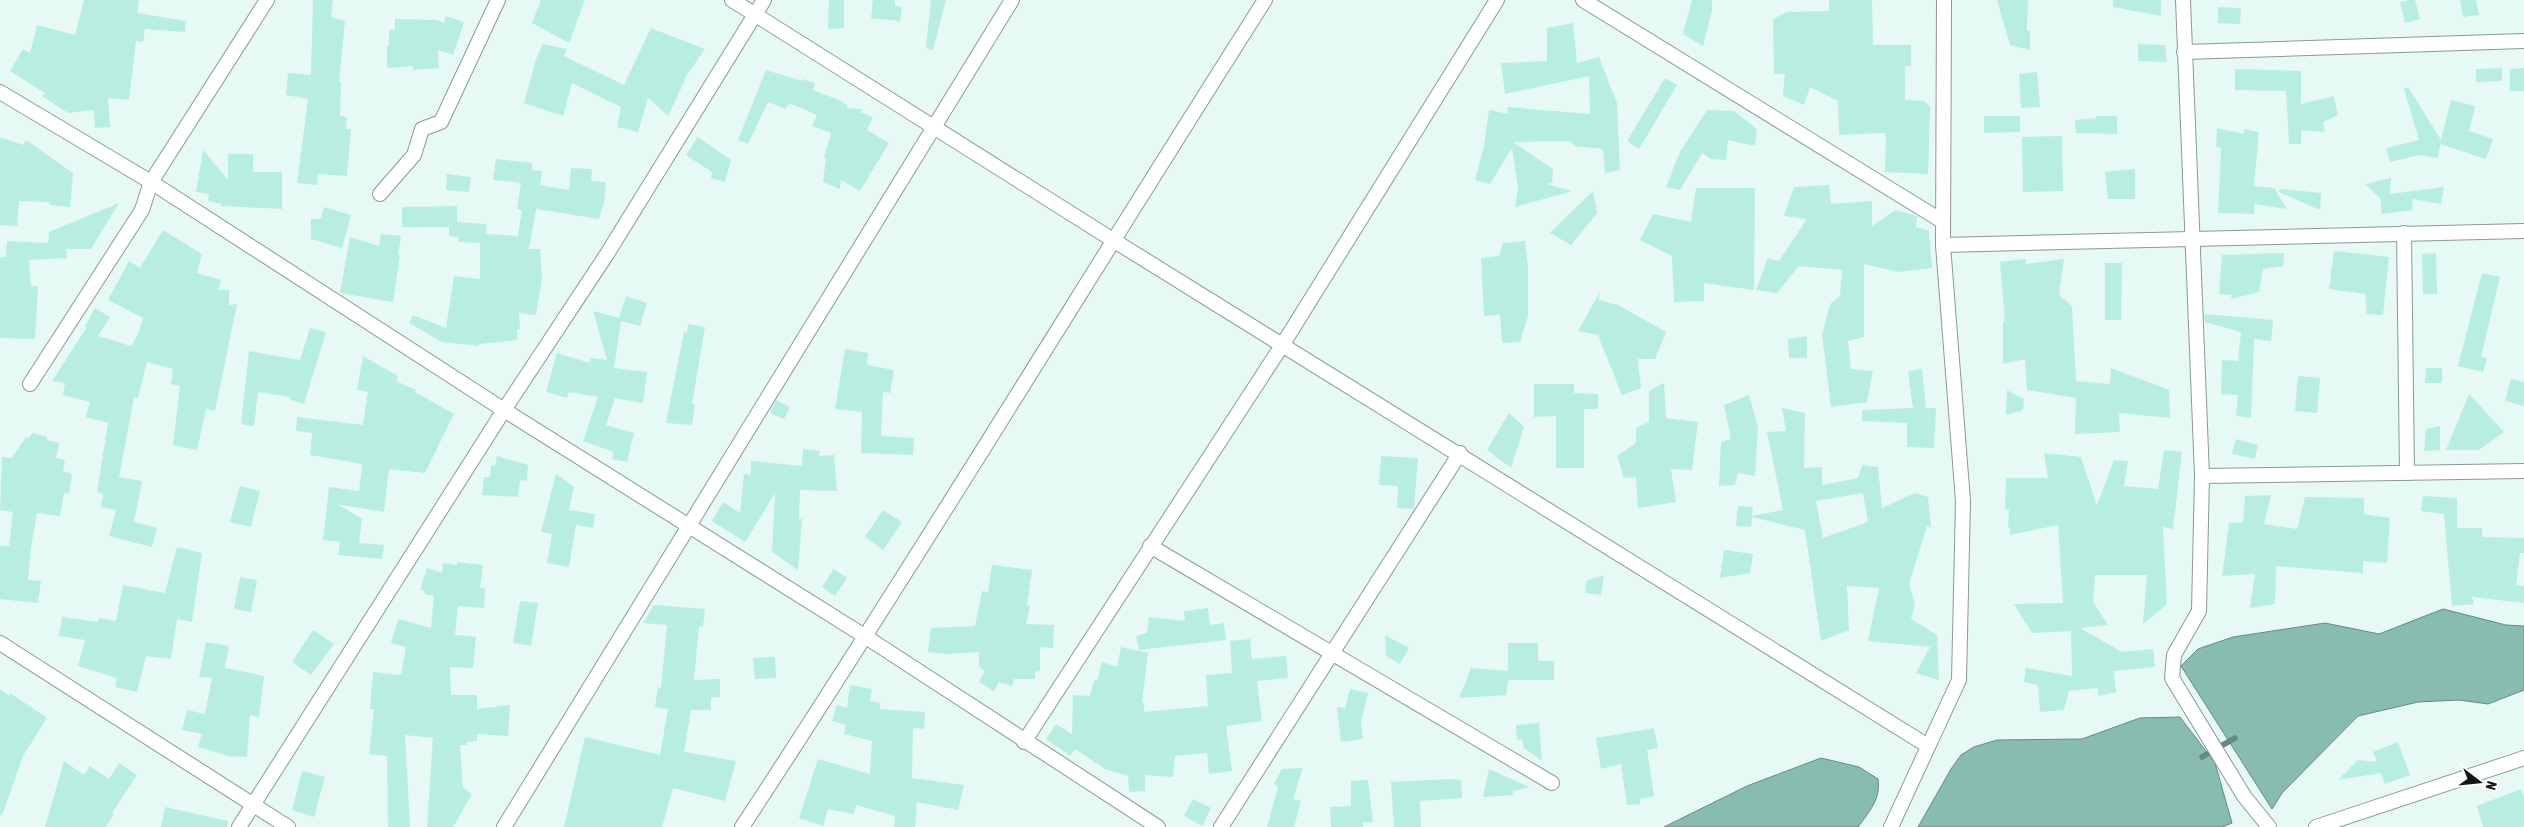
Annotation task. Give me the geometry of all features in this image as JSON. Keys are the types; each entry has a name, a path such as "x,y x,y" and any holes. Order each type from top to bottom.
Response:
{"street":[{"path":"30,384 142,210 151,182 267,0"},
{"path":"380,194 414,155 422,129 441,122 498,0"},
{"path":"732,0 1112,240 1460,453 1928,746"},
{"path":"239,827 504,410 607,254 764,0"},
{"path":"504,827 1012,0"},
{"path":"742,827 866,637 1112,240 1265,0"},
{"path":"1024,742 1283,344 1497,0"},
{"path":"1583,0 1888,189 1942,220"},
{"path":"1891,827 1959,680 1963,501 1942,220 1944,0"},
{"path":"2183,0 2202,476 2199,611 2174,655 2172,678 2244,796 2269,827"},
{"path":"2184,52 2524,41"},
{"path":"0,92 151,182 504,410 866,637 1024,742 1158,827"},
{"path":"1943,245 2524,231"},
{"path":"2404,233 2407,473"},
{"path":"1221,827 1460,453"},
{"path":"2202,476 2524,471"},
{"path":"1150,546 1552,783"},
{"path":"0,643 288,827"},
{"path":"2316,827 2524,758"}],"shaded area":[{"path":"2443,609 2506,625 2524,626 2524,690 2488,704 2459,700 2418,702 2358,716 2282,793 2272,809 2181,666 2198,649 2233,637 2325,623 2379,634"},
{"path":"2180,717 2215,763 2232,823 2222,827 1918,827 1951,769 1961,755 1974,747 1997,740 2082,739 2140,718"},
{"path":"1821,758 1859,767 1878,779 1876,799 1858,827 1664,827 1747,786"}],"building":[{"path":"84,0 139,0 137,13 186,21 185,32 145,29 143,42 136,41 129,100 108,98 110,127 95,128 94,110 68,113 42,96 45,93 10,71 23,49 30,53 37,25 75,35"},
{"path":"313,0 333,0 331,17 345,21 339,82 341,82 340,116 347,117 346,129 351,129 347,176 318,174 317,185 297,183 308,99 286,95 288,73 311,75"},
{"path":"541,0 585,0 569,43 532,23"},
{"path":"829,0 844,0 844,28 828,29"},
{"path":"873,0 895,0 895,6 902,7 900,21 871,18"},
{"path":"931,0 946,0 933,50 926,48"},
{"path":"1692,0 1712,0 1712,10 1703,46 1683,34"},
{"path":"1829,0 1872,0 1873,45 1911,45 1911,66 1905,66 1905,100 1923,101 1930,106 1928,174 1885,172 1886,133 1839,135 1838,101 1810,87 1804,105 1783,96 1785,74 1774,74 1773,19 1787,12 1829,11"},
{"path":"1997,0 2028,0 2027,31 2030,31 2030,50 2010,45"},
{"path":"2113,0 2161,0 2161,16 2113,7"},
{"path":"2415,0 2420,19 2405,23 2400,2"},
{"path":"2460,0 2476,0 2479,15 2463,17"},
{"path":"2218,7 2241,8 2240,24 2218,23"},
{"path":"446,16 464,22 453,55 438,50 439,68 413,70 413,66 387,68 389,30 395,30 395,19 437,20 444,23"},
{"path":"1573,23 1577,63 1599,57 1617,103 1620,170 1605,173 1603,149 1575,146 1570,141 1513,142 1553,169 1552,183 1547,184 1572,191 1515,207 1518,188 1512,148 1490,184 1475,180 1484,146 1489,110 1508,114 1507,107 1590,114 1589,76 1505,94 1501,63 1547,61 1547,28"},
{"path":"651,28 705,49 684,79 668,116 648,98 638,132 617,127 621,107 572,83 563,116 524,103 536,59 543,44 567,49 564,56 624,85"},
{"path":"2138,44 2165,45 2167,62 2138,61"},
{"path":"2502,68 2502,81 2476,82 2476,69"},
{"path":"2524,68 2524,91 2510,91 2510,69"},
{"path":"2235,69 2301,71 2301,104 2334,96 2338,115 2323,122 2325,132 2301,130 2301,144 2289,144 2286,91 2235,90"},
{"path":"766,70 815,83 813,90 839,100 847,105 847,108 862,109 860,112 873,117 867,130 889,143 860,191 841,180 840,189 823,182 826,159 824,158 831,133 812,126 817,115 789,103 786,109 768,102 748,144 738,140"},
{"path":"2037,72 2040,107 2021,108 2019,74"},
{"path":"1665,78 1677,85 1639,149 1627,141"},
{"path":"2408,87 2441,140 2438,158 2419,155 2390,162 2386,148 2419,140 2404,89"},
{"path":"2451,100 2475,106 2469,131 2493,139 2486,159 2440,144"},
{"path":"1707,110 1734,111 1757,129 1755,146 1728,140 1726,160 1711,159 1702,153 1680,190 1666,187 1680,152"},
{"path":"1984,116 2020,116 2020,132 1984,133"},
{"path":"2096,116 2117,116 2117,134 2076,133 2075,120 2096,118"},
{"path":"2217,128 2244,134 2244,129 2259,132 2254,186 2274,188 2287,209 2254,204 2254,214 2218,213 2221,148 2216,147"},
{"path":"2062,136 2063,191 2023,192 2022,137"},
{"path":"0,137 23,145 26,140 73,173 70,207 49,205 50,202 19,201 17,226 0,225"},
{"path":"698,137 731,160 725,182 711,178 712,172 686,155"},
{"path":"203,150 228,180 228,154 253,154 253,172 282,172 282,209 221,206 222,204 208,201 209,194 196,192"},
{"path":"496,159 532,163 532,170 542,171 540,185 569,190 571,168 592,169 591,181 606,182 604,202 599,219 536,209 529,249 540,249 542,278 536,315 519,313 520,329 517,330 517,340 479,344 479,346 442,342 409,323 413,315 446,328 454,276 480,279 480,243 458,242 458,237 449,236 449,227 402,227 402,207 457,206 457,222 487,224 486,234 518,236 522,210 517,209 521,183 493,180"},
{"path":"2135,169 2135,199 2108,199 2105,172"},
{"path":"447,174 471,177 469,192 446,190"},
{"path":"2391,178 2390,194 2444,187 2441,204 2412,199 2413,210 2382,214 2380,198 2365,184"},
{"path":"1829,185 1831,204 1872,201 1872,226 1896,210 1917,216 1916,227 1929,231 1932,268 1898,272 1864,264 1864,337 1848,341 1851,369 1873,371 1867,402 1831,407 1822,335 1830,304 1840,296 1842,270 1799,266 1777,293 1756,290 1768,258 1779,261 1807,219 1784,216 1794,187"},
{"path":"1696,188 1755,188 1754,290 1704,283 1704,301 1674,302 1672,256 1640,240 1653,214 1691,222"},
{"path":"2280,189 2321,193 2320,210 2279,192"},
{"path":"1593,191 1597,213 1571,245 1550,233"},
{"path":"119,203 91,249 66,249 67,258 29,260 31,286 38,286 35,339 0,338 0,257 6,257 7,241 48,243 49,232"},
{"path":"324,207 351,215 342,248 311,239 311,219 321,219"},
{"path":"163,230 202,254 197,273 221,280 218,290 229,290 229,305 237,304 215,411 206,409 197,450 173,445 180,386 171,384 173,369 147,362 138,398 134,397 119,477 142,481 134,522 157,528 152,547 109,536 116,510 101,507 103,494 97,492 108,423 86,417 90,402 63,395 65,383 52,381 87,327 85,326 95,308 110,317 98,336 131,346 138,334 143,318 108,300 129,261 140,268"},
{"path":"381,234 401,236 393,302 340,293 350,237 379,246"},
{"path":"1525,241 1528,265 1528,316 1520,342 1502,343 1500,315 1484,316 1481,258 1499,256 1503,243"},
{"path":"2334,251 2389,257 2383,315 2367,314 2365,294 2329,289"},
{"path":"2284,253 2283,266 2263,269 2259,292 2231,299 2232,295 2219,294 2222,255"},
{"path":"2436,253 2437,294 2423,294 2422,254"},
{"path":"2026,259 2026,264 2064,259 2059,295 2072,306 2076,381 2110,384 2111,368 2169,390 2170,418 2119,413 2120,432 2075,434 2076,398 2027,390 2025,359 2003,364 2003,321 2005,321 2000,262"},
{"path":"2105,263 2122,263 2121,320 2105,320"},
{"path":"2482,273 2500,277 2481,357 2487,358 2483,372 2458,366"},
{"path":"1600,292 1599,300 1618,305 1666,332 1655,359 1638,359 1641,388 1622,395 1598,335 1578,331"},
{"path":"626,296 647,303 640,326 621,321 614,368 647,372 643,403 615,398 606,425 634,433 627,462 612,459 614,452 583,441 598,397 569,392 567,398 546,392 557,353 590,363 591,358 607,360 593,311 619,318"},
{"path":"2204,314 2273,320 2271,341 2254,339 2251,418 2236,416 2238,395 2221,394 2222,360 2238,361 2241,332 2205,322"},
{"path":"688,324 705,327 692,404 695,404 692,425 666,423 684,332 687,333"},
{"path":"310,328 326,332 304,404 289,399 290,397 258,392 254,426 241,424 249,351 300,360"},
{"path":"1807,336 1807,358 1789,358 1788,339"},
{"path":"845,349 868,353 867,365 894,370 890,393 883,392 881,436 914,438 913,455 861,453 862,412 835,409"},
{"path":"363,356 398,376 396,381 416,390 415,392 454,414 425,473 389,469 384,512 337,504 362,519 359,543 384,545 382,559 338,555 340,542 323,540 329,487 359,491 362,464 310,455 312,433 296,431 297,417 363,425 368,392 357,390"},
{"path":"2426,368 2442,368 2442,383 2425,383"},
{"path":"1922,369 1926,408 1936,408 1934,448 1907,447 1907,423 1862,421 1862,410 1913,408 1908,371"},
{"path":"2298,376 2320,378 2317,413 2295,411"},
{"path":"2511,379 2524,382 2524,406 2505,401"},
{"path":"1664,383 1666,418 1698,422 1692,470 1671,469 1676,502 1638,508 1636,477 1624,478 1617,456 1636,443 1636,428 1649,422 1649,391"},
{"path":"1534,384 1574,384 1574,393 1598,394 1598,409 1584,409 1584,468 1556,468 1556,416 1534,417"},
{"path":"2007,390 2024,399 2023,410 2006,415"},
{"path":"2469,394 2504,432 2479,450 2446,450"},
{"path":"1749,395 1758,427 1755,476 1738,473 1735,485 1719,486 1721,442 1731,439 1724,405"},
{"path":"776,400 790,407 784,419 770,413"},
{"path":"1782,408 1805,413 1804,468 1822,467 1822,485 1858,478 1862,465 1878,467 1882,508 1915,493 1928,497 1931,528 1927,526 1909,584 1915,604 1911,619 1937,635 1939,680 1916,673 1930,647 1868,641 1879,588 1847,586 1849,630 1821,641 1805,530 1752,517 1751,527 1736,526 1738,506 1753,507 1752,516 1783,510 1767,432 1786,431","holes":["1863,493 1868,522 1823,538 1816,501"]},
{"path":"1509,413 1524,427 1511,468 1487,450"},
{"path":"2440,426 2440,450 2424,451 2426,429"},
{"path":"33,433 47,437 46,440 59,443 56,458 65,460 63,471 72,474 69,494 64,493 60,516 37,513 28,580 41,581 38,603 0,599 0,546 9,546 13,512 0,510 2,457 12,458 26,437 28,438"},
{"path":"2236,439 2258,445 2255,459 2232,454"},
{"path":"803,449 820,451 819,456 834,455 837,491 800,490 799,519 802,519 798,570 772,552 775,493 745,542 712,521 723,502 740,513 744,474 751,475 751,461 802,466"},
{"path":"2164,450 2182,452 2173,529 2163,527 2167,604 2143,624 2147,575 2095,575 2093,602 2108,625 2080,628 2122,652 2153,649 2155,667 2114,671 2116,692 2098,696 2098,688 2069,691 2064,710 2040,712 2038,685 2024,682 2026,668 2072,676 2071,631 2032,633 2014,604 2063,603 2058,525 2010,535 2010,528 2008,527 2009,509 2005,509 2006,478 2048,478 2044,453 2081,457 2097,505 2114,460 2128,461 2124,486 2158,489"},
{"path":"497,456 528,465 527,481 520,480 518,497 482,495 484,477 490,477 491,466 495,466"},
{"path":"1381,456 1418,458 1414,509 1397,508 1398,486 1379,485"},
{"path":"556,474 574,487 569,510 595,514 593,528 576,525 569,567 547,563 552,534 541,532"},
{"path":"240,486 260,491 251,527 230,522"},
{"path":"2271,495 2264,524 2297,529 2305,497 2364,498 2364,514 2390,518 2387,563 2363,561 2363,573 2276,566 2275,604 2250,608 2255,574 2222,576 2229,523 2243,522 2245,496"},
{"path":"2423,496 2457,498 2457,528 2482,528 2482,537 2524,538 2524,553 2520,553 2516,585 2524,586 2524,603 2472,597 2474,604 2452,606 2444,514 2421,511"},
{"path":"883,510 902,522 883,550 865,537"},
{"path":"177,547 202,553 192,622 177,619 171,659 146,656 137,692 115,687 117,678 78,666 85,640 59,636 62,617 98,622 98,618 116,621 123,585 165,593"},
{"path":"1724,550 1753,554 1750,573 1720,578"},
{"path":"457,562 483,565 480,588 485,588 484,608 458,606 455,635 476,637 473,668 450,667 451,695 477,695 477,709 510,705 508,736 477,734 477,741 467,742 467,745 460,745 463,788 472,794 453,827 427,827 433,738 405,735 410,827 388,827 387,756 369,754 374,709 370,709 373,672 401,675 406,647 391,643 398,619 431,628 434,596 425,594 425,591 420,590 427,568 442,573 443,563 457,565"},
{"path":"992,565 1032,570 1027,605 1030,606 1026,624 1054,625 1053,648 1040,647 1040,671 1035,672 1035,679 1014,679 1012,686 999,682 994,691 979,682 985,671 979,667 979,652 948,654 928,652 931,628 975,626 982,591 988,592"},
{"path":"834,569 847,578 835,596 822,587"},
{"path":"1604,575 1601,595 1585,593 1586,581"},
{"path":"240,577 257,580 251,612 234,609"},
{"path":"520,601 538,603 531,646 513,643"},
{"path":"654,605 705,609 703,627 699,626 694,680 720,679 720,697 711,698 711,710 691,710 684,752 736,761 725,801 673,788 662,827 564,827 585,737 660,755 668,709 655,707 658,687 661,688 667,625 643,623"},
{"path":"1208,608 1210,625 1224,623 1226,640 1139,650 1136,636 1147,633 1149,617 1185,621 1184,611"},
{"path":"313,630 334,644 311,675 292,662"},
{"path":"1385,635 1409,648 1400,664 1386,656"},
{"path":"1250,639 1252,659 1286,656 1288,678 1257,681 1262,721 1226,726 1232,771 1209,774 1207,753 1175,756 1173,777 1145,775 1145,791 1129,792 1128,776 1105,769 1075,749 1070,756 1046,739 1056,724 1072,734 1073,695 1090,696 1094,680 1097,681 1102,662 1117,667 1121,647 1148,653 1142,703 1144,703 1144,712 1208,706 1206,675 1232,673 1230,641"},
{"path":"206,642 229,646 225,668 264,676 259,717 250,715 247,757 228,756 198,747 202,734 182,730 187,710 205,714 212,678 199,677"},
{"path":"1508,643 1538,643 1538,661 1554,661 1554,680 1508,680 1506,695 1459,698 1471,668 1508,671"},
{"path":"775,657 776,678 755,679 753,658"},
{"path":"850,685 872,689 870,701 881,703 879,709 925,712 924,729 913,728 912,778 964,785 958,810 917,802 915,827 894,827 895,816 856,805 854,814 828,809 823,826 799,818 818,759 870,774 872,741 844,734 846,725 832,721 837,705 847,708"},
{"path":"0,689 9,696 10,693 47,718 23,756 2,815 0,815"},
{"path":"1350,689 1368,693 1361,722 1363,739 1341,742 1337,707 1345,708"},
{"path":"1539,723 1542,761 1524,748 1522,739 1517,740 1516,725"},
{"path":"1654,728 1658,748 1647,750 1654,796 1640,799 1640,804 1627,805 1621,764 1601,769 1596,738"},
{"path":"2398,742 2410,775 2385,784 2381,773 2338,780 2358,760 2377,762 2373,752"},
{"path":"64,761 84,775 90,766 109,779 119,763 137,775 112,813 114,814 106,827 45,827"},
{"path":"1303,768 1293,799 1301,801 1294,827 1267,827 1278,787 1274,784 1282,769"},
{"path":"1489,769 1529,787 1513,791 1514,795 1483,797"},
{"path":"302,771 325,777 314,817 292,810"},
{"path":"1368,780 1373,822 1363,822 1363,827 1331,827 1330,807 1351,806 1351,781"},
{"path":"1461,780 1462,798 1420,801 1421,827 1394,827 1391,782"},
{"path":"2521,789 2524,797 2524,827 2483,827 2477,806"},
{"path":"1193,799 1211,808 1202,826 1184,816"},
{"path":"165,807 228,821 227,827 161,827"}],"waterway":[{"path":"2202,757 2235,738"}]}
